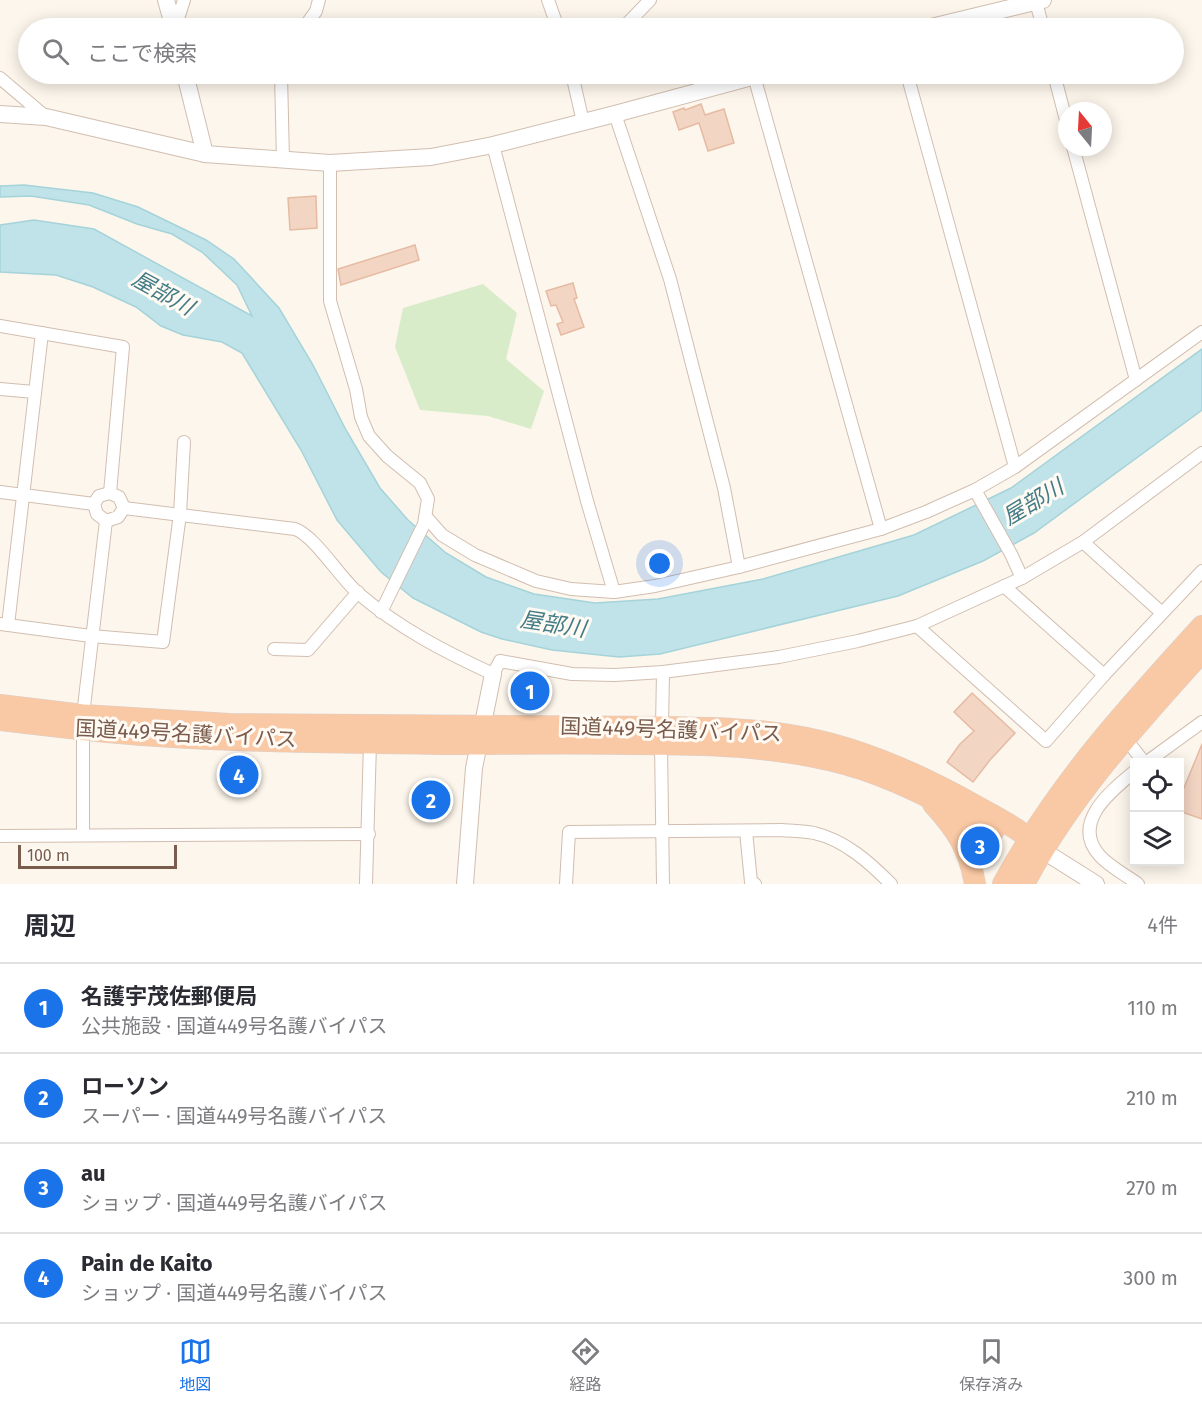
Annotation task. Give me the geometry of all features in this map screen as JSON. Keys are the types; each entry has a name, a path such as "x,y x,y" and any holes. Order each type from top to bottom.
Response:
{"highway":[{"path":"1024,884 1032,845 1053,801 1085,758 1202,626"},
{"path":"1003,884 1032,845 1083,790 1125,738 1202,652"},
{"name":"国道449号名護バイパス","path":"0,705 83,722 220,740 370,743 481,734"},
{"name":"国道449号名護バイパス","path":"0,720 229,724 481,734 662,735 732,728 767,731 852,750 883,761 940,786 1032,845"},
{"name":"国道449号名護バイパス","path":"662,735 789,752 848,765 881,777 1032,845"},
{"path":"922,795 961,837 975,884"}],"street":[{"path":"166,0 171,18"},
{"path":"178,18 184,0"},
{"path":"311,18 319,0"},
{"path":"548,0 554,18"},
{"path":"633,18 650,0"},
{"path":"968,18 1039,1 1042,18"},
{"path":"0,78 46,117"},
{"path":"188,84 205,154"},
{"path":"281,84 283,161"},
{"path":"576,84 583,122"},
{"path":"0,114 46,117 205,154 330,163 431,157 493,145 726,84"},
{"path":"761,84 881,529"},
{"path":"910,84 1014,467"},
{"path":"1057,84 1061,102"},
{"path":"615,114 670,279 724,488 739,567"},
{"path":"493,145 587,501 614,592"},
{"path":"1075,156 1136,380"},
{"path":"330,163 330,301 356,389 361,417 369,436 387,456 420,483 428,499 425,521 381,612"},
{"path":"0,327 123,347 110,493"},
{"path":"425,521 442,535 475,555 537,581 571,589 614,592 655,586 739,567 881,529 977,493 1202,332"},
{"path":"42,333 23,495 4,625 163,642 180,514 184,442"},
{"path":"0,389 34,392"},
{"path":"465,884 474,768 493,674 500,661 572,674 615,675 663,672 778,657 917,626 1022,578 1083,542 1202,453"},
{"path":"0,492 94,504"},
{"path":"106,521 97,514 94,504 99,496 110,493 119,497 124,508"},
{"path":"977,493 1022,578"},
{"path":"124,508 295,529 305,533 339,574 381,612 442,651 493,674"},
{"path":"106,521 118,516 124,508"},
{"path":"83,836 83,722 91,636 106,521"},
{"path":"1083,542 1162,613"},
{"path":"917,626 1046,741 1104,675 1202,571"},
{"path":"1004,586 1104,675"},
{"path":"274,649 308,650 358,592"},
{"path":"663,672 663,884"},
{"path":"1152,758 1202,722"},
{"path":"1125,738 1142,758"},
{"path":"366,884 370,743"},
{"path":"1130,775 1099,804 1091,818 1090,831 1093,844 1100,856 1138,884"},
{"path":"566,884 569,832 782,830 815,833 845,846 869,862 891,884"},
{"path":"746,831 751,882 755,884"},
{"path":"0,836 369,834"},
{"path":"1032,845 1096,884"}],"green space":[{"path":"483,284 517,313 506,359 544,391 531,429 488,416 420,410 395,347 403,308"}],"water":[{"name":"屋部川","path":"24,185 93,193 138,207 206,240 234,259 279,308 380,488 408,520 446,553 486,577 534,594 595,603 658,599 763,579 914,535 1011,488 1202,349 1202,410 1034,533 983,561 898,596 660,654 619,657 552,650 481,632 413,598 381,572 337,520 301,450 242,353 222,342 183,335 161,326 136,307 93,287 56,275 0,272 0,225 34,220 94,229 252,316 237,285 202,252 172,234 137,224 89,205 31,196 0,197 0,186"}],"building":[{"path":"701,104 705,115 724,109 734,143 708,151 699,123 679,130 673,112"},
{"path":"316,196 317,228 290,230 288,198"},
{"path":"415,245 419,260 341,285 338,269"},
{"path":"573,283 577,298 574,299 584,327 561,335 557,324 563,322 556,305 551,306 546,291"},
{"path":"518,681 539,682 539,697 518,697"},
{"path":"972,693 1015,733 973,782 947,762 960,744 974,731 954,712"},
{"path":"1202,744 1202,819 1184,813 1184,788"},
{"path":"235,773 252,773 256,791 231,790 231,783 235,783"},
{"path":"419,787 436,788 440,794 439,809 418,807"}],"place":[{"name":"名護宇茂佐郵便局","path":"530,691"},
{"name":"Pain de Kaito","path":"239,775"},
{"name":"ローソン","path":"431,800"},
{"name":"au","path":"980,846"}]}
